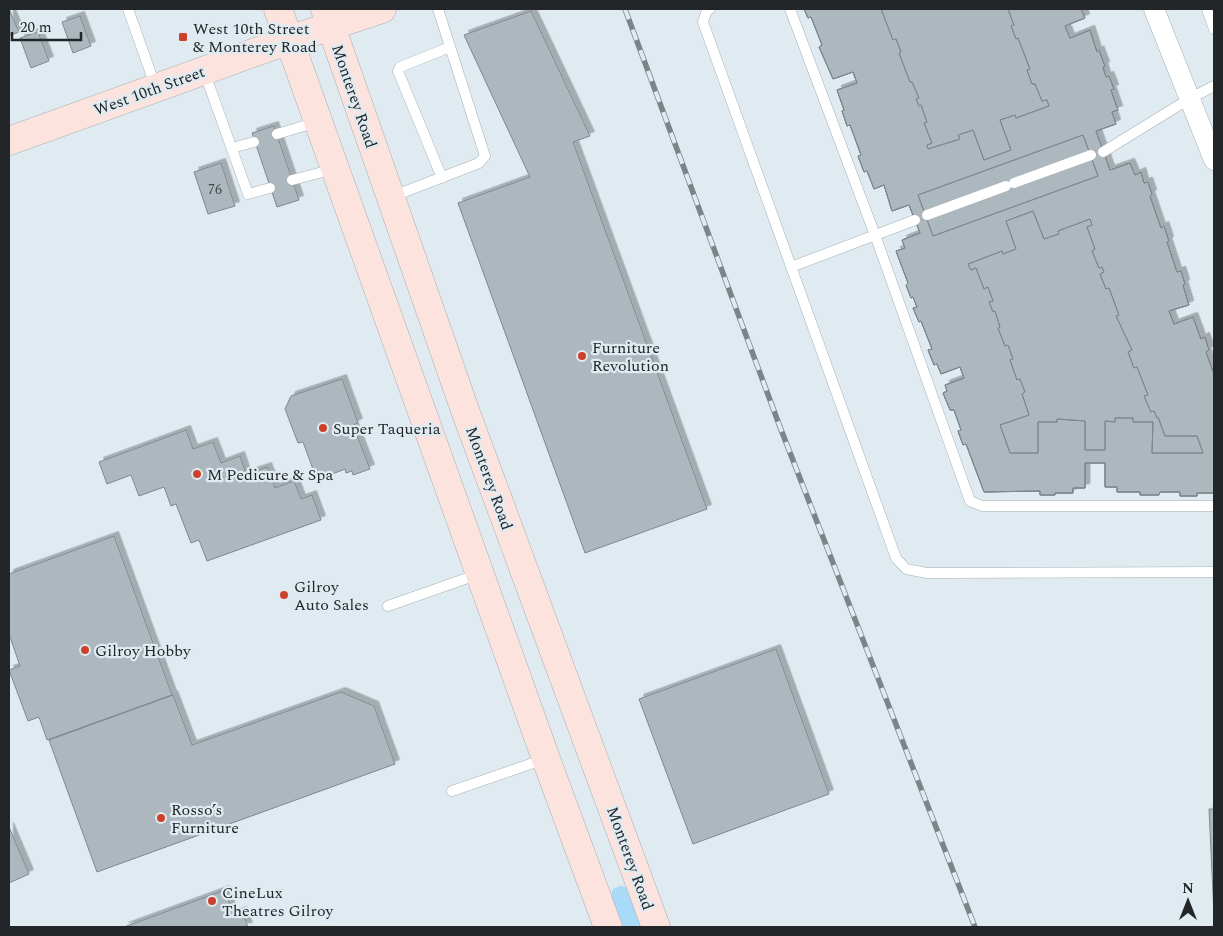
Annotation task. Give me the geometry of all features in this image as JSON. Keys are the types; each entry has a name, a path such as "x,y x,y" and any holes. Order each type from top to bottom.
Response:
{"main road":[{"path":"278,9 546,759 608,927"},
{"name":"West 10th Street","path":"9,141 288,40 328,18 382,9"},
{"name":"Monterey Road","path":"328,18 470,422 656,927"}],"street":[{"path":"1154,9 1214,160"}],"lane":[{"path":"128,9 156,88"},
{"path":"390,198 479,163 485,156 438,9"},
{"path":"710,9 707,10 703,22 896,558 906,569 927,572 1214,572"},
{"path":"790,9 875,235 970,501 982,506 1214,506"},
{"path":"1207,9 1214,28"},
{"path":"442,178 398,71 400,67 450,47"},
{"path":"204,70 248,194 270,188"},
{"path":"1103,152 1214,86"},
{"path":"277,134 318,122"},
{"path":"232,148 254,142"},
{"path":"927,215 1092,155"},
{"path":"292,180 334,169"},
{"path":"791,267 915,220"},
{"path":"388,606 480,573"},
{"path":"452,792 546,759"}],"shaded area":[{"path":"620,886 627,887 642,927 623,927 611,895 613,889"}],"building":[{"path":"9,9 19,32 9,36"},
{"path":"804,9 881,9 893,40 896,39 910,82 912,82 919,98 916,99 919,106 921,105 927,122 924,123 932,143 927,145 928,149 960,139 958,135 973,130 984,160 1011,150 1000,120 1015,115 1016,118 1049,106 1047,100 1042,101 1035,84 1032,84 1027,70 1030,69 1018,38 1016,39 1011,26 1014,25 1008,9 1081,9 1085,18 1065,26 1070,38 1090,30 1097,52 1099,50 1105,66 1103,67 1106,77 1109,76 1114,89 1111,90 1118,110 1112,112 1116,124 1096,131 1110,170 1130,163 1135,175 1141,172 1144,183 1148,182 1152,194 1150,196 1161,228 1164,226 1177,272 1181,271 1189,305 1169,311 1174,324 1193,317 1201,339 1205,337 1209,350 1206,352 1214,374 1214,493 1180,496 1180,492 1140,495 1140,492 1117,492 1117,487 1105,487 1105,463 1085,463 1085,488 1073,488 1073,493 1040,495 1040,491 984,492 966,444 963,445 958,431 961,430 954,410 950,410 943,393 947,391 945,385 964,378 960,367 941,374 937,364 934,365 928,350 932,349 921,321 919,322 913,308 917,307 906,285 908,283 896,251 905,248 902,240 920,233 909,205 892,211 884,185 874,189 867,171 864,172 858,156 861,155 850,125 847,126 837,90 857,83 853,72 833,79 819,47 822,45 811,17 808,18"},
{"path":"804,9 1081,9 1085,18 1065,26 1070,38 1090,30 1097,52 1099,50 1105,66 1103,67 1106,77 1109,76 1114,89 1111,90 1118,110 1112,112 1116,124 1096,131 1110,170 1130,163 1135,175 1141,172 1144,183 1148,182 1152,194 1150,196 1161,228 1164,226 1177,272 1181,271 1189,305 1169,311 1174,324 1193,317 1201,339 1205,337 1209,350 1206,352 1214,374 1214,493 1180,496 1180,492 1140,495 1140,492 1117,492 1117,487 1105,487 1105,463 1085,463 1085,488 1073,488 1073,493 1040,495 1040,491 984,492 966,444 963,445 958,431 961,430 954,410 950,410 943,393 947,391 945,385 964,378 960,367 941,374 937,364 934,365 928,350 932,349 921,321 919,322 913,308 917,307 906,285 908,283 896,251 905,248 902,240 920,233 909,205 892,211 884,185 874,189 867,171 864,172 858,156 861,155 850,125 847,126 837,90 857,83 853,72 833,79 819,47 822,45 811,17 808,18","holes":["1083,135 1098,176 933,236 918,195"]},
{"path":"804,9 1081,9 1085,18 1065,26 1070,38 1090,30 1097,52 1099,50 1105,66 1103,67 1106,77 1109,76 1114,89 1111,90 1118,110 1112,112 1116,124 1096,131 1110,170 1130,163 1135,175 1141,172 1144,183 1148,182 1152,194 1150,196 1161,228 1164,226 1177,272 1181,271 1189,305 1169,311 1174,324 1193,317 1201,339 1205,337 1209,350 1206,352 1214,374 1214,493 1180,496 1180,492 1140,495 1140,492 1117,492 1117,487 1105,487 1105,463 1085,463 1085,488 1073,488 1073,493 1040,495 1040,491 984,492 966,444 963,445 958,431 961,430 954,410 950,410 943,393 947,391 945,385 964,378 960,367 941,374 937,364 934,365 928,350 932,349 921,321 919,322 913,308 917,307 906,285 908,283 896,251 905,248 902,240 920,233 909,205 892,211 884,185 874,189 867,171 864,172 858,156 861,155 850,125 847,126 837,90 857,83 853,72 833,79 819,47 822,45 811,17 808,18","holes":["1033,211 1044,239 1059,234 1058,231 1090,219 1092,225 1087,227 1095,249 1092,251 1099,268 1102,267 1104,272 1100,274 1106,289 1109,288 1119,315 1116,316 1132,350 1128,352 1134,368 1137,367 1148,395 1144,396 1151,412 1154,411 1158,417 1165,436 1197,436 1203,453 1152,453 1153,422 1133,422 1133,418 1115,418 1115,422 1105,421 1105,450 1085,450 1085,421 1057,419 1057,422 1038,422 1038,453 1010,453 1000,425 1029,415 1022,394 1025,392 1020,379 1017,380 1010,360 1013,359 1008,345 1005,346 998,328 1000,327 995,311 993,312 989,302 993,301 988,287 984,289 976,268 971,270 968,264 1002,251 1003,254 1016,249 1006,221"]},
{"path":"881,9 1008,9 1014,25 1011,26 1016,39 1018,38 1030,69 1027,70 1032,84 1035,84 1042,101 1047,100 1049,106 1016,118 1015,115 1000,120 1011,150 984,160 973,130 958,135 960,139 928,149 927,145 932,143 924,123 927,122 921,105 919,106 916,99 919,98 912,82 910,82 896,39 893,40"},
{"name":"Furniture Revolution","path":"531,11 590,136 573,142 707,509 585,553 458,203 530,177 464,35"},
{"path":"80,16 91,46 73,53 62,22"},
{"path":"38,32 49,61 31,68 20,38"},
{"path":"274,126 299,200 277,207 252,133"},
{"path":"1083,135 1098,176 933,236 918,195"},
{"path":"221,163 235,206 208,214 194,172"},
{"path":"1033,211 1044,239 1059,234 1058,231 1090,219 1092,225 1087,227 1095,249 1092,251 1099,268 1102,267 1104,272 1100,274 1106,289 1109,288 1119,315 1116,316 1132,350 1128,352 1134,368 1137,367 1148,395 1144,396 1151,412 1154,411 1158,417 1165,436 1197,436 1203,453 1152,453 1153,422 1133,422 1133,418 1115,418 1115,422 1105,421 1105,450 1085,450 1085,421 1057,419 1057,422 1038,422 1038,453 1010,453 1000,425 1029,415 1022,394 1025,392 1020,379 1017,380 1010,360 1013,359 1008,345 1005,346 998,328 1000,327 995,311 993,312 989,302 993,301 988,287 984,289 976,268 971,270 968,264 1002,251 1003,254 1016,249 1006,221"},
{"name":"Super Taqueria","path":"342,379 358,423 353,425 370,469 353,475 352,471 346,473 345,469 317,480 303,442 298,443 285,409 291,396"},
{"path":"186,430 193,449 213,442 221,463 240,456 246,474 267,467 275,488 294,481 301,499 312,495 321,520 207,561 199,540 191,543 176,504 171,506 164,487 139,496 131,475 107,484 99,462"},
{"name":"Gilroy Hobby","path":"114,536 172,695 47,740 39,717 28,721 9,670 20,666 9,634 9,574"},
{"path":"776,649 829,794 693,844 639,699"},
{"name":"Rosso’s Furniture","path":"341,692 374,706 395,764 97,872 49,740 173,695 192,745"},
{"path":"1209,809 1214,809 1214,915"},
{"path":"9,827 29,874 9,883"},
{"name":"CineLux Theatres Gilroy","path":"225,890 233,914 242,911 248,927 124,927"}],"railway":[{"path":"625,9 780,427 975,927"}],"place":[{"name":"West 10th Street & Monterey Road","path":"183,37"},
{"name":"Furniture Revolution","path":"582,356"},
{"name":"Super Taqueria","path":"323,428"},
{"name":"M Pedicure & Spa","path":"197,474"},
{"name":"Gilroy Auto Sales","path":"284,595"},
{"name":"Gilroy Hobby","path":"85,650"},
{"name":"Rosso’s Furniture","path":"161,818"},
{"name":"CineLux Theatres Gilroy","path":"212,901"}]}
